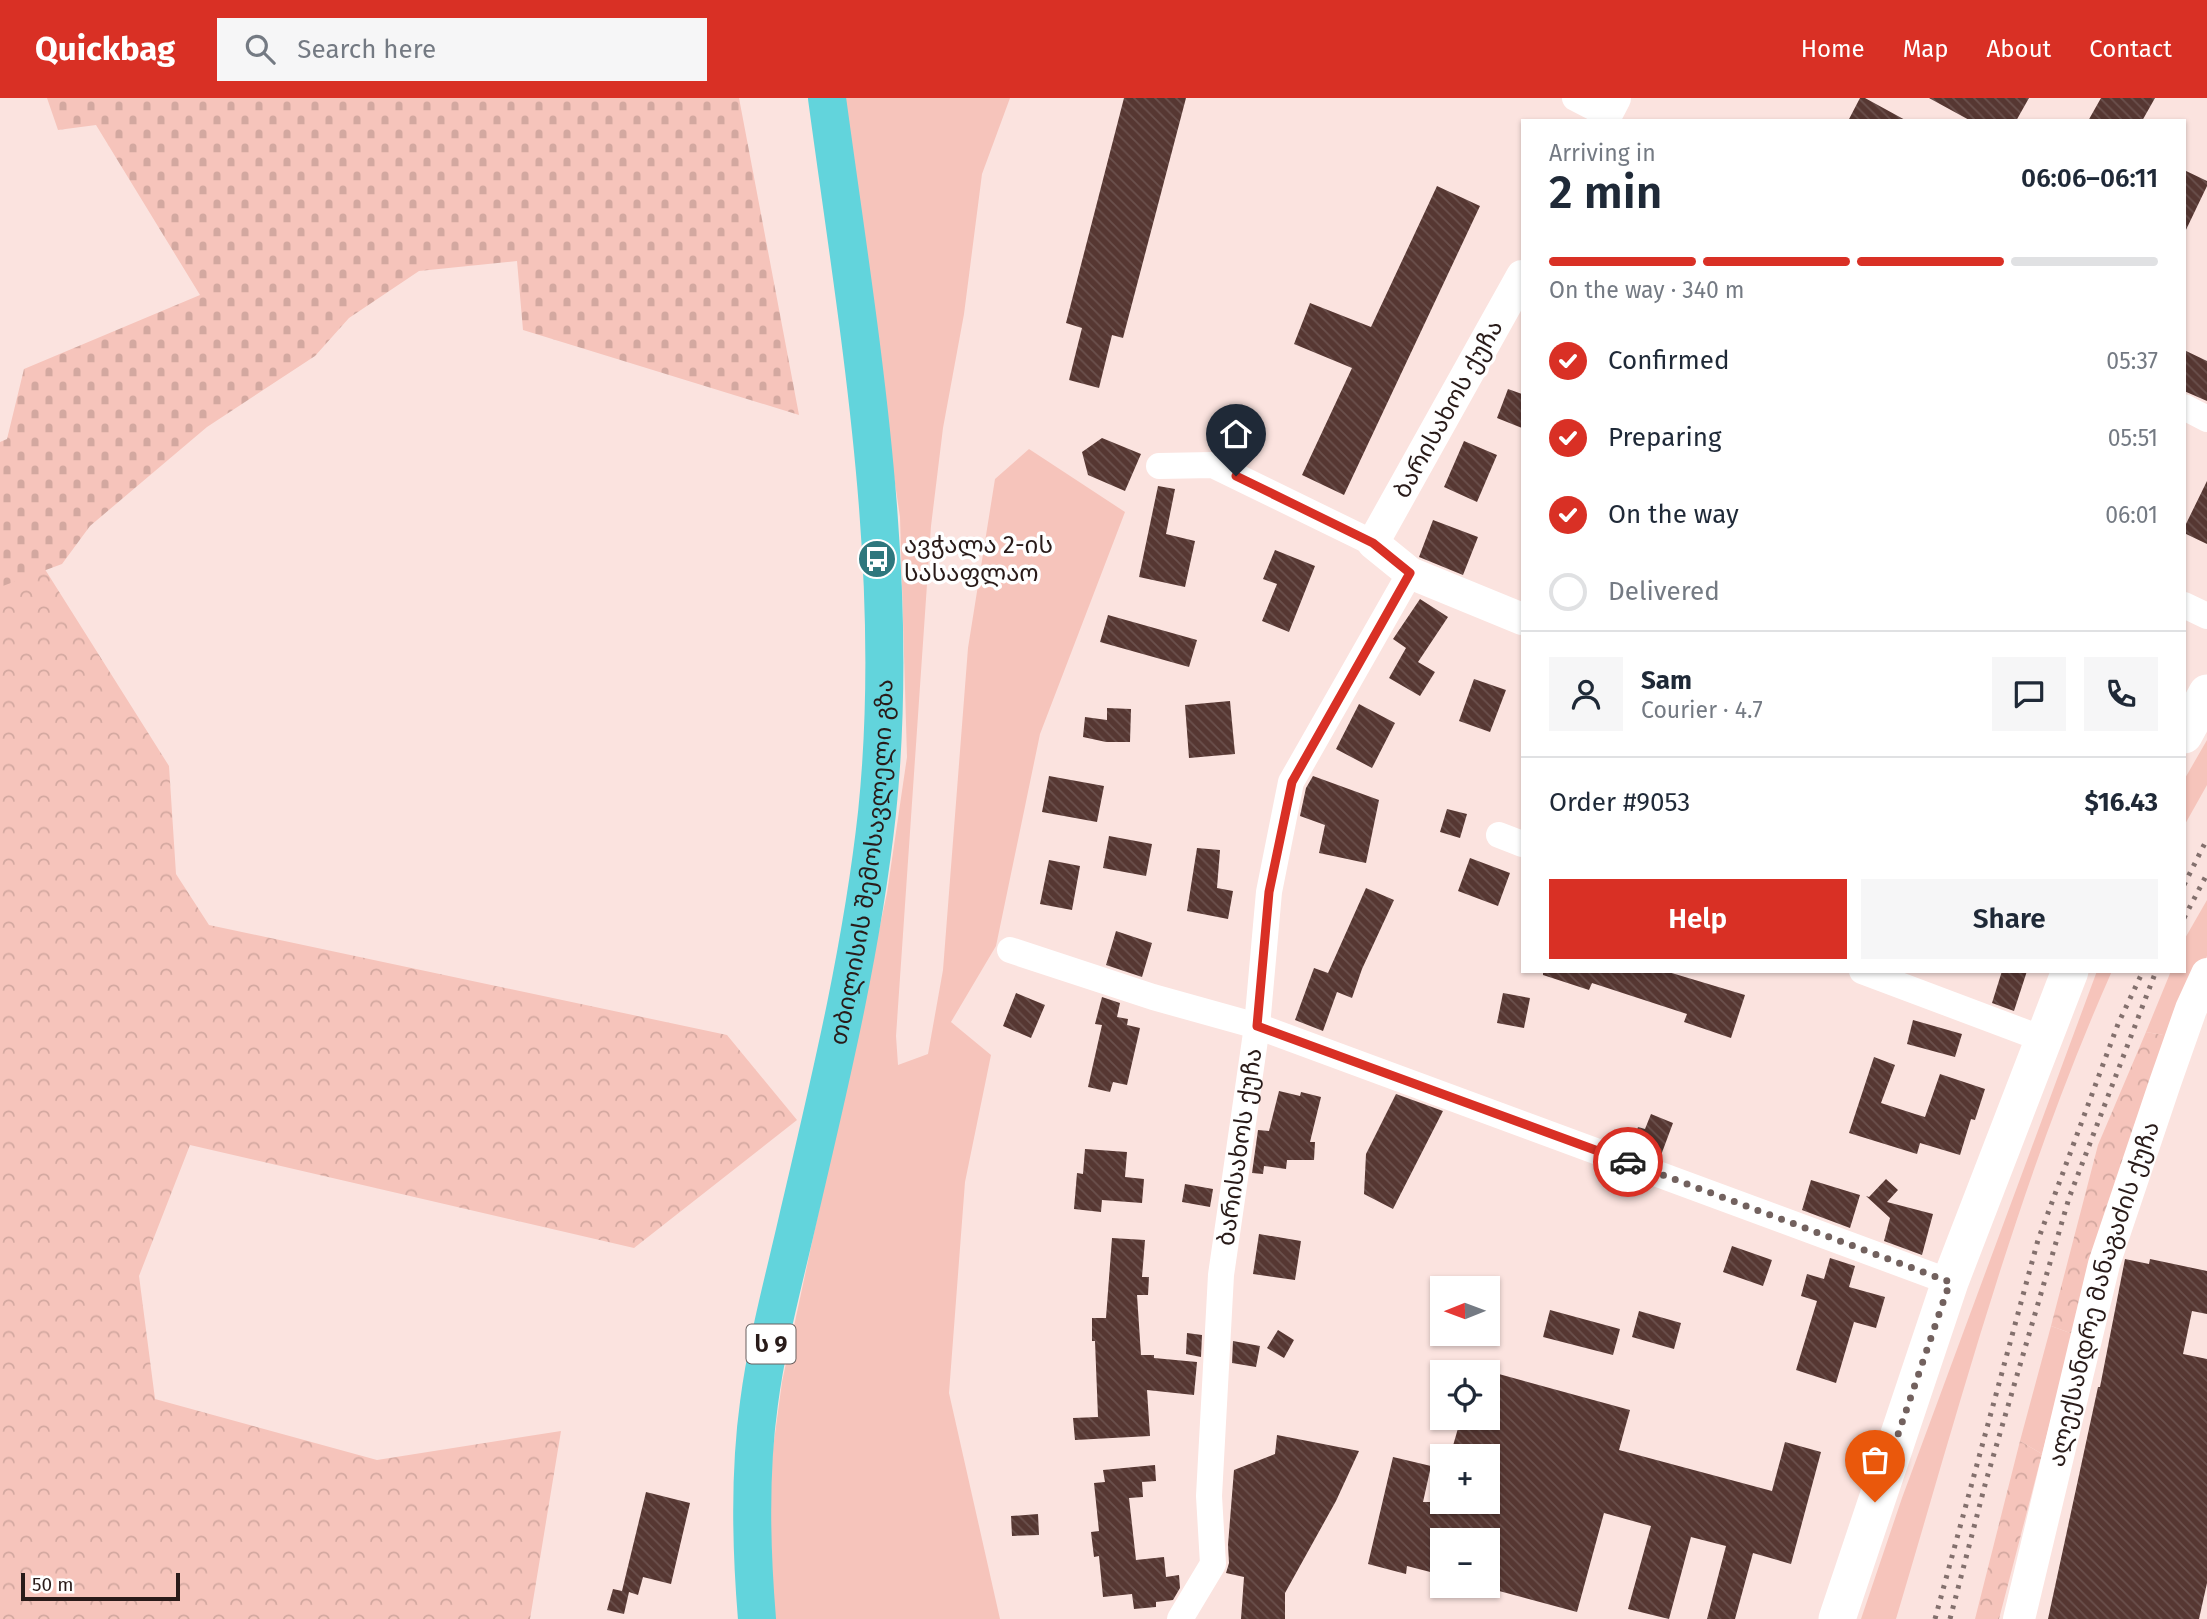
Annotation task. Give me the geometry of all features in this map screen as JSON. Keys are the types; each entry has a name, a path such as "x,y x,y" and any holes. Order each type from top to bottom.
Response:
{"highway":[{"name":"თბილისის შემოსავლელი გზა","path":"757,1619 750,1513 759,1402 858,947 877,813 881,751 884,668 881,527 870,414 827,98"}],"main road":[{"path":"2186,731 2207,693"},
{"path":"1837,1619 1950,1282 2069,973"}],"street":[{"path":"1575,98 1608,111"},
{"name":"ბარისახოს ქუჩა","path":"1373,543 1521,278"},
{"path":"2186,408 2207,419"},
{"path":"1159,466 1213,464 1373,543 1410,573 1521,619"},
{"name":"ბარისახოს ქუჩა","path":"1180,1619 1213,1564 1209,1496 1221,1275 1257,1026 1269,892 1292,782 1410,573"},
{"path":"2186,607 2207,616"},
{"path":"1010,950 1153,997 1257,1026 1950,1282"},
{"path":"1866,973 2043,1040"},
{"name":"ალექსანდრე მანაგაძის ქუჩა","path":"2018,1619 2104,1264 2191,1009 2207,974"}],"green space":[{"path":"47,98 739,98 799,415 523,330 517,261 419,271 349,318 315,356 207,427 90,526 62,564 0,587 0,442 7,439 24,369 200,295 96,125 58,130"},
{"path":"838,98 1010,98 982,174 964,314 943,428 931,526 896,1036 898,1065 928,1054 943,970 968,648 995,479 1029,449 1125,512 1040,734 996,946 951,1022 991,1055 965,1182 949,1393 1000,1619 769,1619 766,1533 772,1456 782,1382 887,893 907,757 900,517"},
{"path":"0,498 169,766 176,874 209,925 727,1035 797,1120 634,1248 190,1145 139,1276 155,1399 377,1460 561,1431 530,1619 0,1619"},
{"path":"2207,740 2207,785 2186,822 2186,777"},
{"path":"2207,900 2207,956 2175,1037 2146,1032 2170,973 2186,973 2186,937"},
{"path":"2096,973 2111,973 2048,1130 2020,1210 1968,1373 1896,1619 1861,1619 1902,1498"},
{"path":"2146,1032 2175,1037 2073,1334 2051,1326 2098,1145"},
{"path":"2051,1326 2073,1334 2042,1454 2020,1441"},
{"path":"2020,1441 2042,1454 1999,1619 1975,1619"}],"building":[{"path":"1124,98 1186,98 1123,338 1112,335 1099,388 1069,380 1082,328 1066,323"},
{"path":"1860,98 1865,98 1903,119 1849,119"},
{"path":"1929,98 2029,98 2017,119 1967,119"},
{"path":"2101,98 2155,98 2143,119 2089,119"},
{"path":"2186,171 2207,181 2186,230"},
{"path":"1437,186 1480,206 1344,495 1302,475 1352,368 1294,344 1310,303 1371,327"},
{"path":"2186,351 2207,361 2207,401 2186,392"},
{"path":"1508,389 1521,394 1521,428 1497,418"},
{"path":"1102,438 1141,454 1125,491 1088,475 1082,452"},
{"path":"1464,441 1497,455 1477,502 1444,487"},
{"path":"2207,481 2207,544 2186,534 2186,524"},
{"path":"1158,486 1175,489 1166,534 1195,541 1185,587 1139,577"},
{"path":"1433,520 1478,537 1463,575 1419,557"},
{"path":"1275,550 1315,566 1289,632 1262,621 1277,584 1263,579"},
{"path":"1420,599 1448,617 1418,662 1435,672 1420,696 1389,678 1406,648 1393,639"},
{"path":"1108,615 1197,640 1189,667 1100,642"},
{"path":"1474,679 1506,690 1490,732 1459,721"},
{"path":"1230,701 1235,754 1189,758 1185,705"},
{"path":"1359,704 1395,723 1372,768 1336,749"},
{"path":"1107,708 1131,709 1130,742 1106,742 1083,737 1085,717 1107,720"},
{"path":"1049,776 1104,786 1097,822 1042,812"},
{"path":"1313,776 1379,800 1366,863 1319,853 1325,825 1300,816 1306,788"},
{"path":"1447,809 1467,814 1460,838 1440,832"},
{"path":"1109,836 1152,844 1146,876 1103,868"},
{"path":"1197,848 1220,850 1217,888 1233,891 1228,919 1187,911"},
{"path":"1470,858 1510,873 1498,906 1458,891"},
{"path":"1049,860 1080,866 1072,910 1040,904"},
{"path":"1366,888 1394,900 1362,969 1352,998 1337,992 1323,1031 1295,1020 1314,968 1328,973"},
{"path":"1116,931 1152,943 1142,977 1106,965"},
{"path":"1672,973 1745,995 1731,1038 1684,1022 1687,1014 1592,983 1589,990 1543,975"},
{"path":"2001,973 2026,973 2014,1011 1992,1003"},
{"path":"1016,993 1045,1005 1031,1038 1003,1026"},
{"path":"1503,993 1530,998 1524,1028 1497,1023"},
{"path":"1102,997 1120,1003 1117,1017 1128,1019 1127,1025 1140,1028 1127,1085 1113,1082 1110,1092 1088,1087 1102,1025 1095,1024"},
{"path":"1913,1020 1962,1034 1955,1057 1907,1044"},
{"path":"1874,1057 1895,1065 1881,1103 1925,1117 1940,1074 1985,1089 1975,1120 1971,1119 1960,1155 1920,1143 1917,1154 1849,1133"},
{"path":"1279,1091 1300,1096 1301,1092 1321,1097 1310,1142 1315,1142 1314,1160 1287,1160 1286,1169 1264,1166 1263,1174 1252,1173 1258,1130 1269,1131"},
{"path":"1396,1094 1443,1111 1393,1209 1364,1194 1366,1154"},
{"path":"1651,1114 1673,1123 1660,1158 1631,1147 1638,1127 1645,1129"},
{"path":"1085,1149 1127,1152 1125,1177 1144,1179 1142,1203 1102,1200 1101,1212 1074,1209 1077,1173 1083,1174"},
{"path":"1886,1179 1898,1190 1887,1202 1933,1214 1922,1255 1884,1241 1890,1218 1866,1196 1869,1197"},
{"path":"1811,1180 1860,1195 1850,1228 1802,1210"},
{"path":"1185,1184 1213,1189 1210,1207 1182,1202"},
{"path":"1259,1234 1301,1241 1295,1280 1253,1274"},
{"path":"1112,1238 1145,1240 1142,1277 1149,1277 1148,1295 1137,1295 1141,1355 1197,1362 1194,1395 1147,1390 1150,1436 1075,1440 1073,1418 1098,1417 1092,1318 1106,1318"},
{"path":"1732,1246 1772,1260 1763,1286 1723,1272"},
{"path":"1830,1258 1855,1266 1849,1287 1885,1297 1876,1328 1854,1322 1836,1383 1796,1370 1817,1301 1801,1296 1807,1274 1824,1279"},
{"path":"2125,1259 2149,1264 2150,1259 2207,1271 2207,1314 2192,1311 2183,1354 2207,1359 2207,1583 2199,1619 2048,1619 2100,1387"},
{"path":"1550,1310 1620,1329 1613,1355 1543,1337"},
{"path":"1639,1311 1681,1323 1674,1349 1632,1337"},
{"path":"1278,1330 1294,1340 1284,1358 1267,1348"},
{"path":"1187,1333 1202,1335 1201,1357 1186,1354"},
{"path":"1233,1341 1260,1346 1256,1367 1232,1363"},
{"path":"1500,1374 1630,1410 1619,1450 1772,1491 1785,1442 1821,1452 1791,1564 1753,1553 1735,1619 1707,1619 1726,1546 1691,1537 1669,1619 1628,1609 1651,1526 1604,1513 1577,1612 1500,1591 1500,1528 1430,1528 1430,1572 1407,1566 1406,1574 1368,1564 1393,1457 1430,1466 1423,1502 1430,1502 1430,1514 1500,1514 1500,1444 1453,1444 1458,1430 1500,1430"},
{"path":"1277,1435 1359,1451 1336,1501 1285,1593 1285,1619 1241,1619 1244,1577 1226,1573 1229,1563 1234,1470 1275,1454"},
{"path":"1155,1465 1156,1481 1142,1482 1143,1497 1129,1498 1136,1560 1164,1557 1166,1577 1179,1575 1180,1588 1173,1600 1156,1602 1156,1607 1134,1609 1132,1594 1103,1597 1099,1556 1094,1557 1091,1532 1099,1531 1094,1483 1105,1482 1103,1470"},
{"path":"646,1492 690,1503 671,1584 643,1577 638,1595 629,1592 624,1614 607,1610 613,1589 622,1591"},
{"path":"1038,1514 1039,1535 1012,1536 1011,1516"}],"railway":[{"path":"2186,881 2207,839"},
{"path":"2186,914 2207,874"},
{"path":"1935,1619 2038,1240 2118,1024 2142,973"},
{"path":"1950,1619 1986,1481 2069,1198 2155,973"}],"way so far":[{"path":"1628,1162 1950,1282 1875,1502"}],"place":[{"name":"ავჭალა 2-ის სასაფლაო","path":"877,559"}],"route":[{"path":"1236,476 1373,543 1410,573 1292,782 1269,892 1257,1026 1628,1162"}]}
